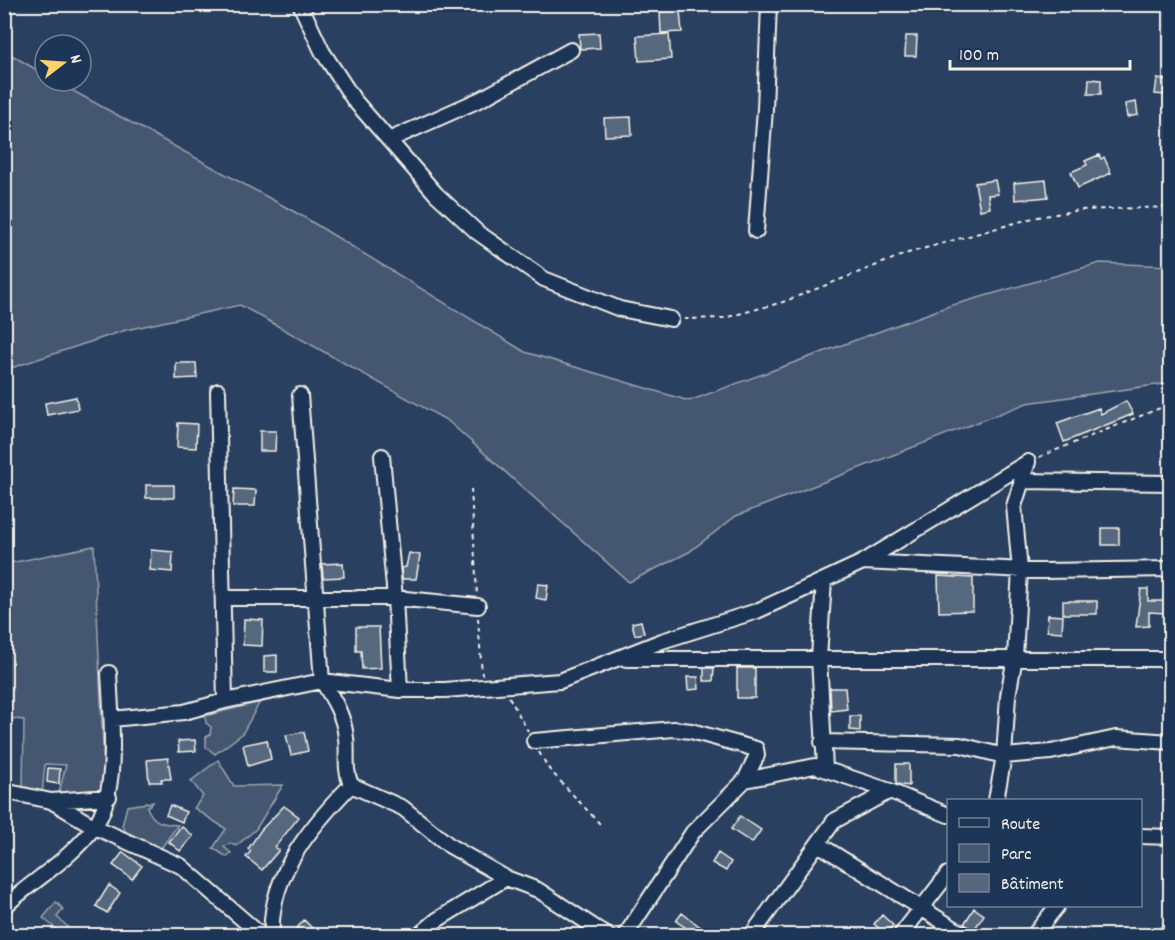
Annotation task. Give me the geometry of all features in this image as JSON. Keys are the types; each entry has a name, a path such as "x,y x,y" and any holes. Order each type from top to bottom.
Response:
{"street":[{"path":"300,4 322,51 354,100 436,194 477,232 544,279 620,309 671,319"},
{"path":"756,231 765,109 769,4"},
{"path":"389,140 481,99 571,50"},
{"path":"218,391 225,701"},
{"path":"300,395 322,681 337,704 344,724 345,770 351,785 403,808 450,846 506,878 538,891 608,936"},
{"path":"382,456 395,598 400,690"},
{"path":"996,799 1004,756 1008,696 1015,657 1020,570 1014,506 1020,481 1028,462"},
{"path":"112,719 184,712 322,681 400,690 445,690 560,681 662,641 757,611 863,562 1028,462"},
{"path":"1020,481 1170,483"},
{"path":"863,562 1020,570 1170,569"},
{"path":"824,580 819,658 825,768"},
{"path":"223,598 395,598 478,606"},
{"path":"618,659 1015,657 1170,659"},
{"path":"4,907 71,852 95,826 109,797 112,719 109,673"},
{"path":"534,741 674,729 691,731 756,749 757,755 745,780 693,832 625,936"},
{"path":"822,742 960,745 1004,756 1051,752 1116,738 1170,742"},
{"path":"745,780 816,766 890,791 947,815"},
{"path":"272,936 277,890 282,880 298,850 322,814 351,785"},
{"path":"4,791 51,801 109,797"},
{"path":"751,936 834,821 890,791"},
{"path":"51,801 95,826 181,866 262,936"},
{"path":"1142,836 1170,837"},
{"path":"818,844 923,907 966,936"},
{"path":"900,936 947,875"},
{"path":"418,936 437,920 506,878"},
{"path":"1033,936 1056,907"},
{"path":"1164,936 1170,929"}],"path":[{"path":"671,319 724,318 773,305 908,253 1033,218 1079,210 1170,207"},
{"path":"1028,462 1170,404"},
{"path":"471,489 482,687"},
{"path":"503,686 549,769 600,824"}],"green space":[{"path":"5,51 33,68 33,93 77,93 302,216 525,352 689,401 946,307 1100,263 1170,266 1170,383 1027,403 736,516 689,552 629,582 448,421 240,305 126,330 5,370"},
{"path":"94,546 105,793 58,797 66,765 45,764 42,795 23,788 24,720 5,718 5,564"},
{"path":"260,702 242,734 215,754 206,747 206,737 210,735 211,727 206,723 205,716"},
{"path":"218,760 234,786 283,785 256,829 236,846 230,843 224,847 231,853 227,857 213,848 226,829 194,808 203,796 191,781"},
{"path":"154,802 147,807 155,819 163,823 178,825 159,851 132,840 122,826 127,806"},
{"path":"56,902 63,909 57,917 68,927 62,934 43,918"}],"building":[{"path":"680,11 682,32 661,33 660,12"},
{"path":"599,33 600,48 580,49 579,34"},
{"path":"669,34 671,59 639,61 637,36"},
{"path":"906,36 917,36 916,56 905,56"},
{"path":"1089,79 1101,80 1101,94 1088,94"},
{"path":"1157,79 1166,80 1165,95 1155,94"},
{"path":"1136,102 1138,115 1127,117 1125,104"},
{"path":"631,117 632,135 605,136 604,118"},
{"path":"1099,155 1101,159 1104,157 1111,173 1078,188 1071,172 1087,165 1085,161"},
{"path":"995,180 998,194 988,195 990,208 980,210 975,183"},
{"path":"1046,180 1048,197 1015,200 1014,183"},
{"path":"176,363 196,363 197,378 176,379"},
{"path":"76,397 78,409 47,415 45,403"},
{"path":"1126,401 1133,414 1064,442 1057,423 1099,408 1101,414"},
{"path":"178,423 197,424 196,448 177,447"},
{"path":"260,431 276,431 275,451 260,451"},
{"path":"146,485 174,485 174,498 146,498"},
{"path":"234,489 256,490 255,506 233,506"},
{"path":"1102,528 1119,528 1119,545 1102,545"},
{"path":"151,550 173,552 172,572 150,570"},
{"path":"409,553 420,555 416,579 402,579 401,568 406,567"},
{"path":"343,563 344,577 323,578 322,564"},
{"path":"938,576 973,578 973,611 939,612"},
{"path":"538,584 548,585 546,600 536,598"},
{"path":"1141,589 1148,589 1148,601 1167,601 1166,613 1149,612 1149,626 1136,627"},
{"path":"1063,601 1097,601 1097,614 1063,614"},
{"path":"1048,615 1063,616 1062,632 1047,631"},
{"path":"244,619 263,620 262,646 243,645"},
{"path":"641,621 644,633 635,635 632,623"},
{"path":"356,627 379,627 381,668 362,669 361,651 356,651"},
{"path":"277,655 277,672 264,672 264,656"},
{"path":"704,668 714,668 713,681 704,681"},
{"path":"737,668 755,668 755,698 737,698"},
{"path":"687,677 698,677 699,689 688,690"},
{"path":"830,688 845,688 847,709 831,711"},
{"path":"850,716 860,716 860,731 850,730"},
{"path":"304,732 308,751 291,755 286,735"},
{"path":"195,740 196,751 179,752 178,741"},
{"path":"267,740 271,759 248,766 243,745"},
{"path":"168,758 171,779 149,782 147,760"},
{"path":"896,764 909,764 909,786 896,784"},
{"path":"48,768 60,769 59,784 47,782"},
{"path":"170,805 186,812 182,822 166,815"},
{"path":"284,806 299,817 275,847 279,850 262,870 246,857 251,851 248,849 261,830"},
{"path":"740,816 761,830 752,843 731,829"},
{"path":"181,826 193,836 180,851 169,842"},
{"path":"123,852 142,866 132,879 113,865"},
{"path":"718,853 731,862 726,871 712,863"},
{"path":"109,885 120,893 107,913 96,906"},
{"path":"974,908 984,915 974,930 964,924"},
{"path":"682,913 703,929 698,936 676,921"},
{"path":"882,915 893,925 886,934 874,924"},
{"path":"304,920 312,928 305,936 290,936"}]}
